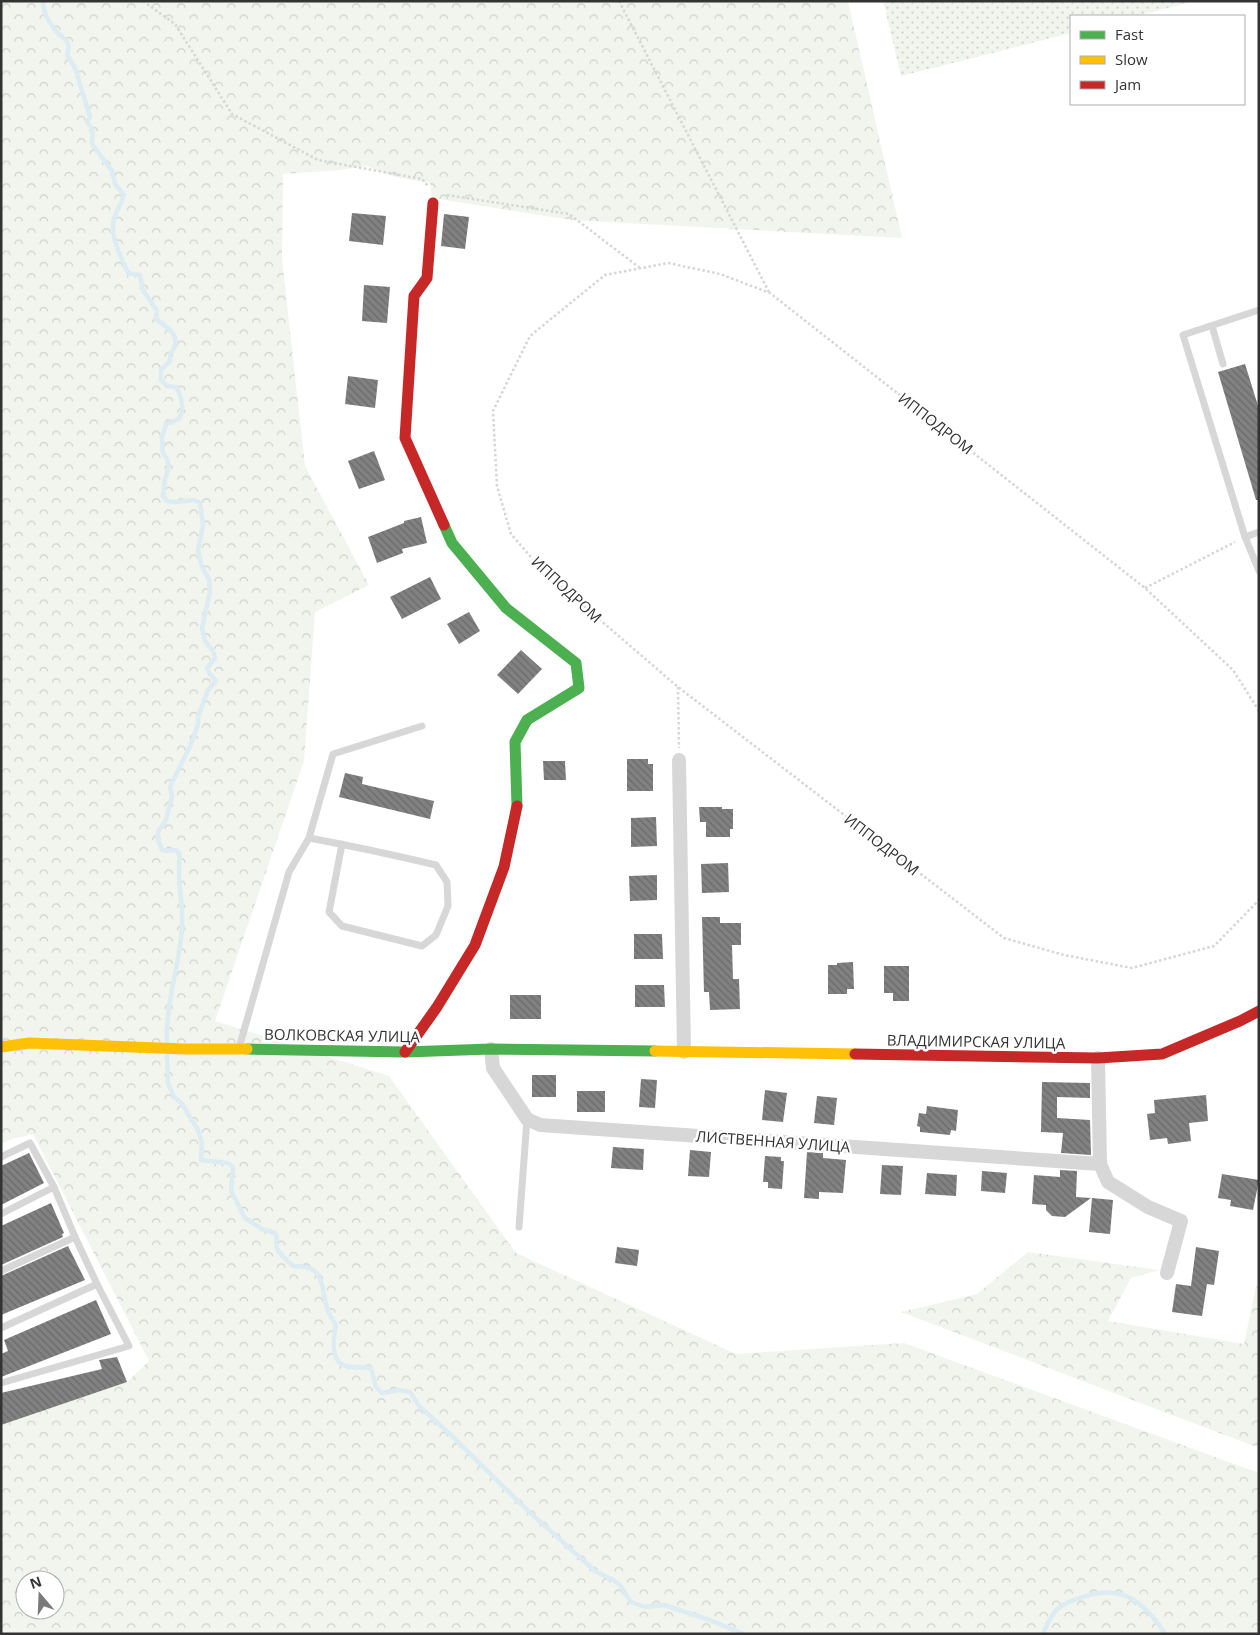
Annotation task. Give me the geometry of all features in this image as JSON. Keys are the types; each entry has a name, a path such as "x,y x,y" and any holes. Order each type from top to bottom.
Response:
{"street":[{"path":"405,1052 437,1007 475,945 504,868 518,803 516,742 527,720 579,688 576,664 506,608 452,543 405,438 414,296 427,278 434,198"},
{"path":"679,760 684,1052"},
{"name":"ВЛАДИМИРСКАЯ УЛИЦА","path":"684,1052 1098,1058 1162,1054 1259,1011"},
{"name":"ВОЛКОВСКАЯ УЛИЦА","path":"1,1047 29,1043 176,1049 405,1052 491,1049 684,1052"},
{"path":"491,1049 493,1068 528,1119"},
{"path":"1098,1058 1100,1164 1108,1182 1148,1207 1181,1221 1167,1273"},
{"name":"ЛИСТВЕННАЯ УЛИЦА","path":"528,1119 540,1125 1100,1164"}],"lane":[{"path":"1259,310 1183,335 1245,537 1259,572"},
{"path":"1212,326 1223,364"},
{"path":"1245,537 1259,532"},
{"path":"239,1049 289,872 309,838 333,754 422,726"},
{"path":"309,838 342,844 436,865 447,882 448,906 436,935 422,946 342,926 329,912 342,844"},
{"path":"519,1228 528,1119"},
{"path":"1,1157 30,1143 54,1187 97,1284 129,1346 1,1383"},
{"path":"1,1214 54,1187"},
{"path":"1,1271 75,1237"},
{"path":"1,1328 97,1284"}],"path":[{"path":"143,1 174,24 232,114 318,160 422,179 434,198 569,214 640,268"},
{"path":"619,1 770,294"},
{"name":"ИППОДРОМ","path":"1259,711 1233,670 1146,588 770,294 720,274 668,263 605,275 530,336 494,411 497,486 511,534 542,570 678,687 1004,938 1064,956 1132,968 1214,946 1259,900"},
{"path":"1146,588 1245,537"},
{"path":"678,687 679,760"}],"green space":[{"path":"1,1 848,1 902,238 571,220 432,198 430,183 396,177 366,166 341,170 283,174 282,259 305,466 369,585 315,612 304,761 215,1021 389,1076 516,1253 736,1354 904,1343 1259,1473 1259,1634 1,1634 1,1425 127,1382 149,1361 33,1134 1,1144"},
{"path":"883,1 1195,1 1140,15 1070,15 1070,33 901,76"},
{"path":"1028,1252 1159,1270 1131,1278 1108,1321 1244,1344 1256,1286 1259,1287 1259,1448 901,1312 977,1294"}],"building":[{"path":"352,213 386,216 383,245 349,241"},
{"path":"444,214 469,217 465,249 441,246"},
{"path":"364,285 390,287 387,323 362,321"},
{"path":"1245,364 1259,409 1259,500 1256,500 1218,372"},
{"path":"348,376 378,380 375,408 345,404"},
{"path":"374,451 385,480 359,489 348,461"},
{"path":"421,517 427,543 402,549 403,553 377,563 368,537 404,523 404,521"},
{"path":"430,577 441,599 402,619 390,597"},
{"path":"469,612 480,631 459,644 447,624"},
{"path":"521,650 542,669 518,694 497,675"},
{"path":"627,759 648,759 648,764 653,764 653,791 627,791"},
{"path":"543,761 565,761 566,780 544,780"},
{"path":"345,773 363,777 362,784 434,801 430,819 339,797"},
{"path":"699,807 733,809 733,829 730,829 730,837 706,837 706,822 700,822"},
{"path":"656,817 657,846 631,847 631,818"},
{"path":"728,863 729,892 702,893 701,864"},
{"path":"657,875 657,900 630,901 629,876"},
{"path":"702,917 720,917 720,923 741,923 741,945 732,945 733,979 739,979 740,1009 710,1010 709,992 704,992"},
{"path":"634,934 662,934 663,959 634,959"},
{"path":"853,962 854,989 847,989 847,994 828,994 828,965"},
{"path":"884,966 909,966 909,1001 893,1001 893,993 884,993"},
{"path":"635,985 664,985 665,1007 635,1007"},
{"path":"510,995 541,995 541,1019 510,1019"},
{"path":"532,1075 556,1075 556,1097 532,1097"},
{"path":"641,1079 657,1080 655,1108 639,1107"},
{"path":"1042,1082 1090,1083 1090,1098 1057,1097 1057,1118 1090,1120 1091,1155 1061,1153 1063,1133 1041,1132"},
{"path":"765,1090 787,1093 783,1122 762,1120"},
{"path":"577,1091 605,1091 605,1112 577,1112"},
{"path":"1206,1095 1208,1121 1189,1123 1191,1141 1168,1144 1167,1138 1150,1140 1147,1114 1155,1113 1154,1100"},
{"path":"817,1096 837,1098 834,1125 814,1123"},
{"path":"927,1106 958,1110 956,1131 951,1130 950,1135 920,1132 920,1127 917,1126 919,1113 926,1114"},
{"path":"613,1147 644,1149 643,1170 611,1168"},
{"path":"690,1150 711,1152 709,1177 688,1176"},
{"path":"807,1152 823,1153 823,1158 846,1160 843,1193 819,1192 819,1199 804,1198"},
{"path":"29,1153 44,1183 1,1205 1,1166"},
{"path":"765,1156 781,1157 781,1161 784,1161 782,1189 768,1188 768,1182 763,1182"},
{"path":"882,1165 903,1166 901,1195 880,1194"},
{"path":"1060,1170 1077,1171 1076,1197 1091,1198 1065,1217 1052,1216 1046,1210 1046,1205 1032,1204 1034,1175 1060,1177"},
{"path":"982,1171 1007,1173 1005,1193 981,1191"},
{"path":"927,1173 957,1175 956,1196 925,1194"},
{"path":"1222,1174 1259,1180 1253,1210 1230,1206 1231,1200 1218,1198"},
{"path":"1092,1198 1113,1200 1110,1234 1089,1232"},
{"path":"51,1203 64,1233 62,1234 63,1237 1,1265 1,1226"},
{"path":"68,1246 85,1280 1,1315 1,1276"},
{"path":"617,1247 639,1250 637,1266 615,1263"},
{"path":"1196,1247 1219,1251 1214,1285 1207,1284 1202,1316 1172,1312 1176,1284 1191,1286"},
{"path":"96,1300 111,1334 1,1377 1,1354 8,1351 4,1340"},
{"path":"117,1357 127,1382 1,1425 1,1393 102,1369 99,1360"}],"waterway":[{"path":"43,1 45,13 49,21 68,43 67,55 75,68 90,117 87,122 93,130 92,144 112,171 115,184 124,195 116,213 113,228 118,251 128,273 140,275 143,290 157,311 156,319 166,326 175,338 176,343 170,354 170,361 161,370 161,380 167,386 176,387 180,394 182,412 178,419 166,424 162,437 163,453 169,466 163,496 167,501 194,500 200,503 203,525 198,550 202,567 209,579 210,592 202,628 205,641 213,651 215,658 207,668 216,681 208,690 191,744 170,787 172,796 166,820 158,832 158,840 162,850 176,850 180,855 182,929 168,1015 167,1044"},
{"path":"167,1054 168,1083 174,1097 182,1104 198,1130 202,1143 201,1160 228,1163 233,1167 231,1191 245,1218 262,1229 275,1233 278,1250 293,1266 304,1267 318,1274 328,1311 336,1325 334,1351 339,1362 351,1367 371,1368 376,1387 382,1393 400,1390 410,1392 419,1406 526,1509 595,1571 620,1585 631,1602 645,1607 664,1605 744,1634"},
{"path":"1043,1634 1052,1615 1061,1606 1092,1594 1105,1592 1117,1593 1138,1603 1148,1611 1165,1634"}],"traffic: fast":[{"path":"444,525 452,543 506,608 576,663 579,688 527,720 515,742 517,806"},
{"path":"247,1049 405,1052 491,1049 655,1051"}],"traffic: slow":[{"path":"1,1047 29,1043 184,1049 247,1049"},
{"path":"655,1051 855,1054"}],"traffic: jam":[{"path":"433,203 427,278 414,296 405,438 444,525"},
{"path":"405,1052 437,1007 475,945 504,867 517,806"},
{"path":"855,1054 1098,1058 1162,1054 1259,1011"}]}
